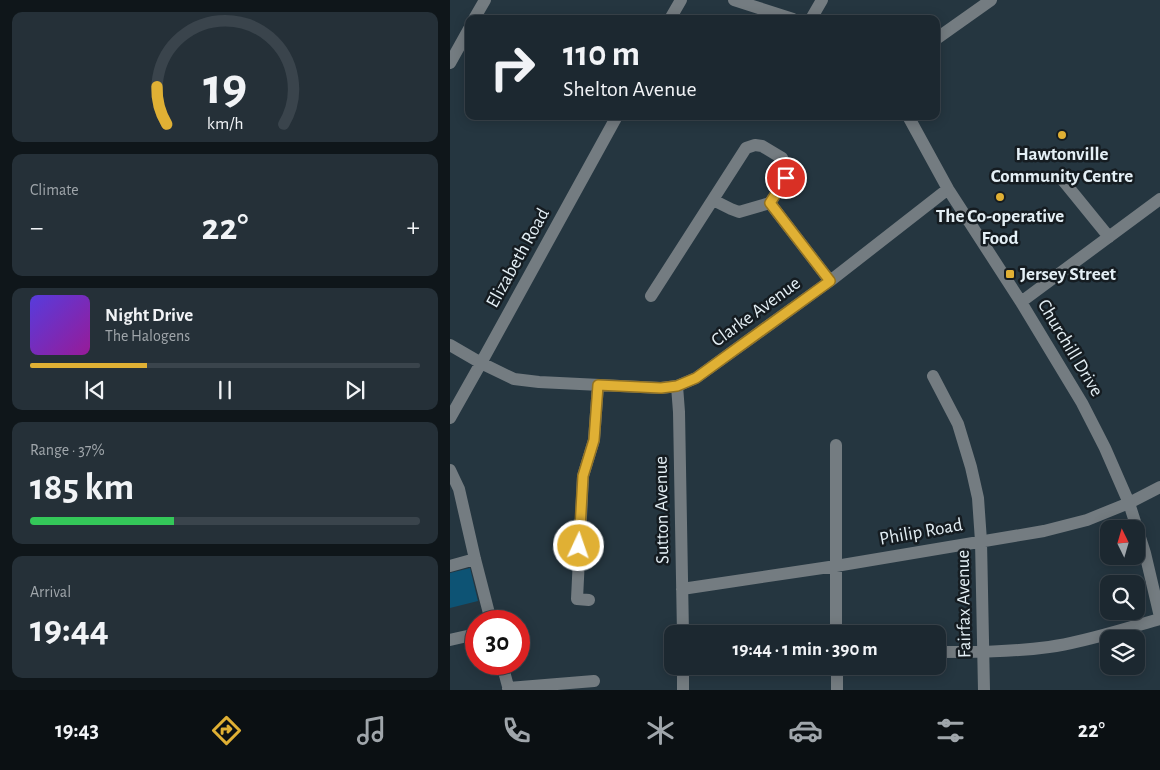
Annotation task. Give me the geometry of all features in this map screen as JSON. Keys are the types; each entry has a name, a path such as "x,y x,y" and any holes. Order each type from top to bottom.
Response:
{"street":[{"path":"476,15 485,0"},
{"path":"672,15 681,0"},
{"path":"734,0 781,15"},
{"path":"813,15 822,0"},
{"path":"940,36 991,0"},
{"path":"450,63 465,36"},
{"name":"Elizabeth Road","path":"450,418 615,120"},
{"name":"Churchill Drive","path":"910,120 948,189 1021,302 1082,403 1105,448 1129,503 1146,553 1160,618"},
{"path":"651,296 746,148 755,145 762,146 782,158 786,168 786,178 770,203 739,212 713,200"},
{"path":"1061,178 1109,237"},
{"name":"Clarke Avenue","path":"677,386 696,378 830,281 948,189"},
{"path":"1021,302 1160,199"},
{"path":"770,203 830,281"},
{"path":"450,344 481,363 514,379 661,388 677,386"},
{"name":"Fairfax Avenue","path":"933,376 958,424 978,498 981,541 984,690"},
{"path":"577,599 583,476 594,440 598,385"},
{"name":"Sutton Avenue","path":"677,386 683,625"},
{"path":"836,445 836,625"},
{"path":"450,470 459,489 489,610"},
{"name":"Philip Road","path":"682,589 836,566 1044,531 1086,520 1160,488"},
{"path":"450,566 475,559"},
{"path":"946,652 1048,647 1076,642 1160,618"},
{"path":"450,640 465,637"},
{"path":"505,675 508,689 594,681"},
{"path":"683,675 683,690"},
{"path":"837,675 837,690"}],"shaded area":[{"path":"470,568 478,601 450,608 450,573"}],"place":[{"name":"Hawtonville Community Centre","path":"1062,135"},
{"name":"The Co-operative Food","path":"1000,197"},
{"name":"Jersey Street","path":"1010,274"}],"route":[{"path":"579,546 583,476 594,440 598,385 661,388 677,386 696,378 830,281 770,203 786,178"}]}
